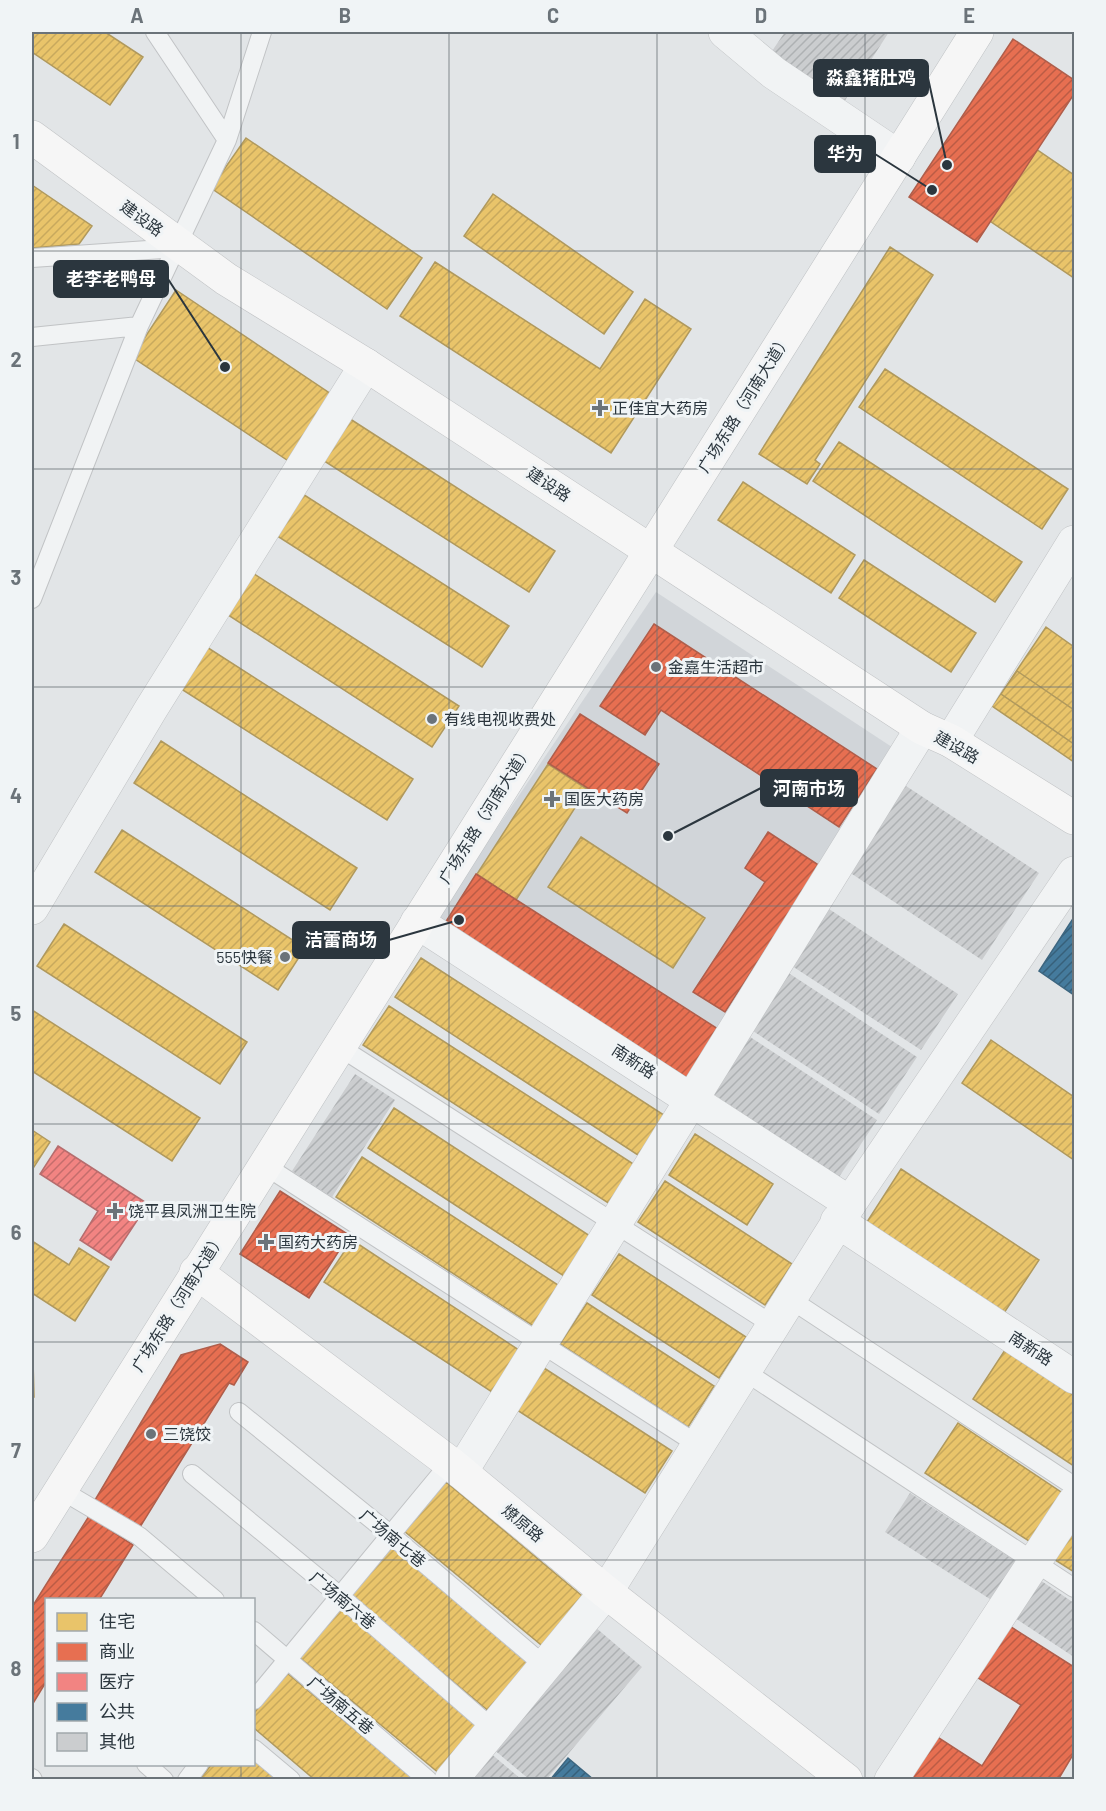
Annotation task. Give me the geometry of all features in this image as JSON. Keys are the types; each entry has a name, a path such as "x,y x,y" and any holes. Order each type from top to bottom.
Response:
{"main road":[{"name":"广场东路（河南大道）","path":"32,1536 977,32"},
{"name":"建设路","path":"32,137 226,279 366,365 936,734 1074,818"},
{"name":"燎原路","path":"196,1272 456,1468 606,1592 846,1779"}],"street":[{"path":"725,32 774,73 899,157"},
{"path":"32,908 151,709 366,365"},
{"path":"456,1468 541,1344 693,1099 936,734 1074,542"},
{"path":"451,1779 606,1592 844,1212 1074,873"},
{"name":"南新路","path":"417,922 693,1099 844,1212 1074,1377"},
{"path":"891,1779 1074,1502"}],"lane":[{"path":"154,32 227,140"},
{"path":"32,599 139,326 227,140 256,36"},
{"path":"32,258 177,248"},
{"path":"32,337 139,326"},
{"path":"338,1046 615,1224 782,1312 1074,1486"},
{"path":"264,1165 697,1444"},
{"path":"744,1371 1074,1588"},
{"name":"广场南七巷","path":"239,1412 391,1535 544,1666"},
{"path":"255,1699 391,1535 456,1468"},
{"name":"广场南六巷","path":"192,1474 340,1596 493,1729"},
{"path":"61,1490 139,1536 214,1598"},
{"name":"广场南五巷","path":"255,1632 428,1779"},
{"path":"255,1750 291,1779"},
{"path":"148,1766 164,1779"},
{"path":"187,1779 197,1766"}],"shaded area":[{"path":"656,592 898,751 686,1084 435,920"}],"building: 住宅":[{"path":"32,32 105,32 143,57 110,105 32,52"},
{"path":"992,119 1074,175 1074,278 944,190"},
{"path":"246,138 422,258 387,309 211,188"},
{"path":"32,185 92,226 79,244 32,248"},
{"path":"493,194 633,292 604,334 464,236"},
{"path":"890,247 933,275 815,460 820,464 807,484 759,454"},
{"path":"435,262 600,369 645,299 691,329 611,453 400,316"},
{"path":"176,290 334,396 290,462 132,357"},
{"path":"885,369 1068,489 1042,529 859,407"},
{"path":"344,415 555,551 529,592 318,457"},
{"path":"839,442 1022,562 995,602 813,481"},
{"path":"743,482 855,555 831,593 718,520"},
{"path":"298,491 509,626 482,667 271,532"},
{"path":"864,560 976,633 951,672 839,598"},
{"path":"248,570 459,706 432,747 222,611"},
{"path":"1046,627 1074,647 1074,744 1001,694"},
{"path":"202,644 413,779 387,820 175,685"},
{"path":"1017,671 1074,710 1074,762 992,706"},
{"path":"161,741 357,868 330,910 134,783"},
{"path":"548,764 587,789 516,900 477,874"},
{"path":"122,830 305,948 278,990 95,872"},
{"path":"581,837 705,918 673,968 548,887"},
{"path":"64,924 247,1042 220,1084 37,966"},
{"path":"421,958 670,1119 644,1159 395,997"},
{"path":"389,1006 638,1167 613,1206 363,1045"},
{"path":"32,1010 200,1118 172,1161 32,1071"},
{"path":"991,1040 1074,1097 1074,1160 962,1083"},
{"path":"394,1108 593,1238 567,1278 368,1148"},
{"path":"32,1130 50,1142 32,1170"},
{"path":"695,1134 773,1184 747,1225 669,1175"},
{"path":"362,1157 561,1287 535,1327 336,1197"},
{"path":"901,1169 1039,1260 1002,1316 865,1225"},
{"path":"665,1181 792,1264 765,1305 638,1222"},
{"path":"352,1240 522,1352 495,1394 324,1282"},
{"path":"32,1241 69,1265 79,1248 109,1267 75,1321 32,1293"},
{"path":"619,1254 746,1337 719,1378 592,1295"},
{"path":"587,1303 714,1386 688,1427 560,1344"},
{"path":"1005,1350 1074,1395 1074,1466 973,1399"},
{"path":"33,1360 34,1397 32,1397"},
{"path":"544,1368 672,1451 645,1493 517,1410"},
{"path":"958,1423 1064,1494 1032,1543 925,1473"},
{"path":"446,1482 587,1600 546,1649 404,1531"},
{"path":"1074,1524 1074,1572 1052,1558"},
{"path":"392,1547 532,1664 491,1713 350,1596"},
{"path":"340,1607 481,1725 440,1774 299,1657"},
{"path":"287,1673 415,1780 315,1780 255,1729 255,1712"},
{"path":"255,1759 280,1780 199,1780 210,1766 255,1766"}],"building: 商业":[{"path":"1013,39 1074,80 1074,94 977,242 909,197"},
{"path":"654,624 877,769 839,827 661,710 645,735 600,706"},
{"path":"580,714 659,764 627,813 548,763"},
{"path":"768,832 820,866 725,1012 693,992 765,882 745,868"},
{"path":"476,874 718,1029 687,1078 445,923"},
{"path":"280,1191 349,1235 309,1298 240,1254"},
{"path":"220,1344 248,1362 234,1385 229,1383 140,1527 95,1500 181,1355"},
{"path":"89,1516 133,1545 100,1598 45,1598 45,1684 32,1705 32,1607"},
{"path":"1008,1625 1074,1667 1074,1753 1058,1780 907,1780 936,1736 982,1766 1021,1705 975,1676"}],"building: 医疗":[{"path":"58,1146 148,1204 111,1260 80,1240 98,1211 40,1174"}],"building: 公共":[{"path":"1074,917 1074,995 1039,971"},
{"path":"568,1758 594,1780 550,1780"}],"building: 其他":[{"path":"785,32 889,32 844,102 770,54"},
{"path":"906,786 1039,873 982,960 849,872"},
{"path":"829,909 958,994 921,1050 792,966"},
{"path":"787,972 917,1057 879,1114 750,1029"},
{"path":"747,1035 877,1120 839,1177 710,1092"},
{"path":"355,1074 395,1100 332,1197 292,1171"},
{"path":"910,1493 1018,1563 993,1601 885,1532"},
{"path":"1037,1578 1074,1603 1074,1657 1012,1616"},
{"path":"595,1627 642,1667 546,1780 530,1780 492,1748"},
{"path":"489,1752 522,1780 466,1780"}],"place":[{"name":"淼鑫猪肚鸡","path":"947,165"},
{"name":"华为","path":"932,190"},
{"name":"老李老鸭母","path":"225,367"},
{"name":"正佳宜大药房","path":"600,408"},
{"name":"金嘉生活超市","path":"656,667"},
{"name":"有线电视收费处","path":"432,719"},
{"name":"国医大药房","path":"552,799"},
{"name":"河南市场","path":"668,836"},
{"name":"洁蕾商场","path":"459,920"},
{"name":"555快餐","path":"285,957"},
{"name":"饶平县凤洲卫生院","path":"115,1211"},
{"name":"国药大药房","path":"266,1242"},
{"name":"三饶饺","path":"151,1434"}]}
